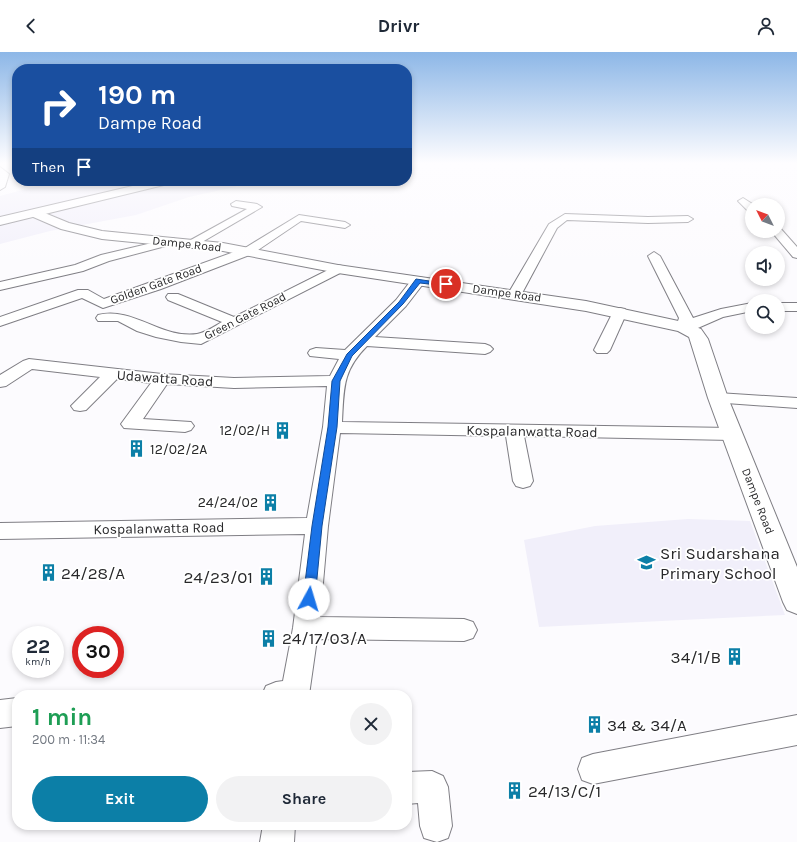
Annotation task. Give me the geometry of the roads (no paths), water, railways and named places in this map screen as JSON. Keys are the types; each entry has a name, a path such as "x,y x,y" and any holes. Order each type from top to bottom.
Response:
{"street":[{"path":"0,221 87,200"},
{"path":"193,243 258,207 236,204"},
{"name":"Dampe Road","path":"35,212 65,226 83,232 120,237 193,243 246,251 338,269 515,294 620,312 684,327 695,333 699,339 718,398 797,602"},
{"path":"515,294 553,226 565,217 648,220 688,219"},
{"name":"Golden Gate Road","path":"0,322 83,293 103,304 156,286 246,251 299,218 345,225"},
{"path":"783,238 797,254"},
{"path":"0,286 79,268 105,258 173,242"},
{"path":"654,256 686,318 684,327"},
{"name":"Green Gate Road","path":"103,318 114,315 120,316 146,330 185,339 200,339 338,269"},
{"path":"290,690 306,628 317,526 332,427 336,381 349,355 401,303 418,281"},
{"path":"173,297 234,322"},
{"path":"785,307 797,307"},
{"path":"684,327 700,319 720,312 745,308"},
{"path":"602,350 620,312"},
{"path":"365,340 485,349"},
{"path":"316,353 349,355"},
{"name":"Udawatta Road","path":"0,382 29,364 162,379 234,383 336,381"},
{"path":"80,406 113,374"},
{"path":"162,379 130,424 185,426"},
{"path":"718,398 797,403"},
{"name":"Kospalanwatta Road","path":"332,427 514,431 640,431 732,434"},
{"path":"514,431 523,481"},
{"name":"Kospalanwatta Road","path":"0,531 317,526"},
{"path":"306,628 464,630"},
{"path":"0,714 12,713"},
{"path":"593,769 797,730"},
{"path":"412,788 432,787 436,826"},
{"path":"277,842 278,830"}],"place":[{"name":"12/02/H","path":"283,430"},
{"name":"12/02/2A","path":"137,449"},
{"name":"24/24/02","path":"271,502"},
{"name":"Sri Sudarshana Primary School","path":"647,563"},
{"name":"24/28/A","path":"48,573"},
{"name":"24/23/01","path":"266,577"},
{"name":"24/17/03/A","path":"269,638"},
{"name":"34/1/B","path":"734,657"},
{"name":"34 & 34/A","path":"594,725"},
{"name":"24/13/C/1","path":"515,791"}]}
